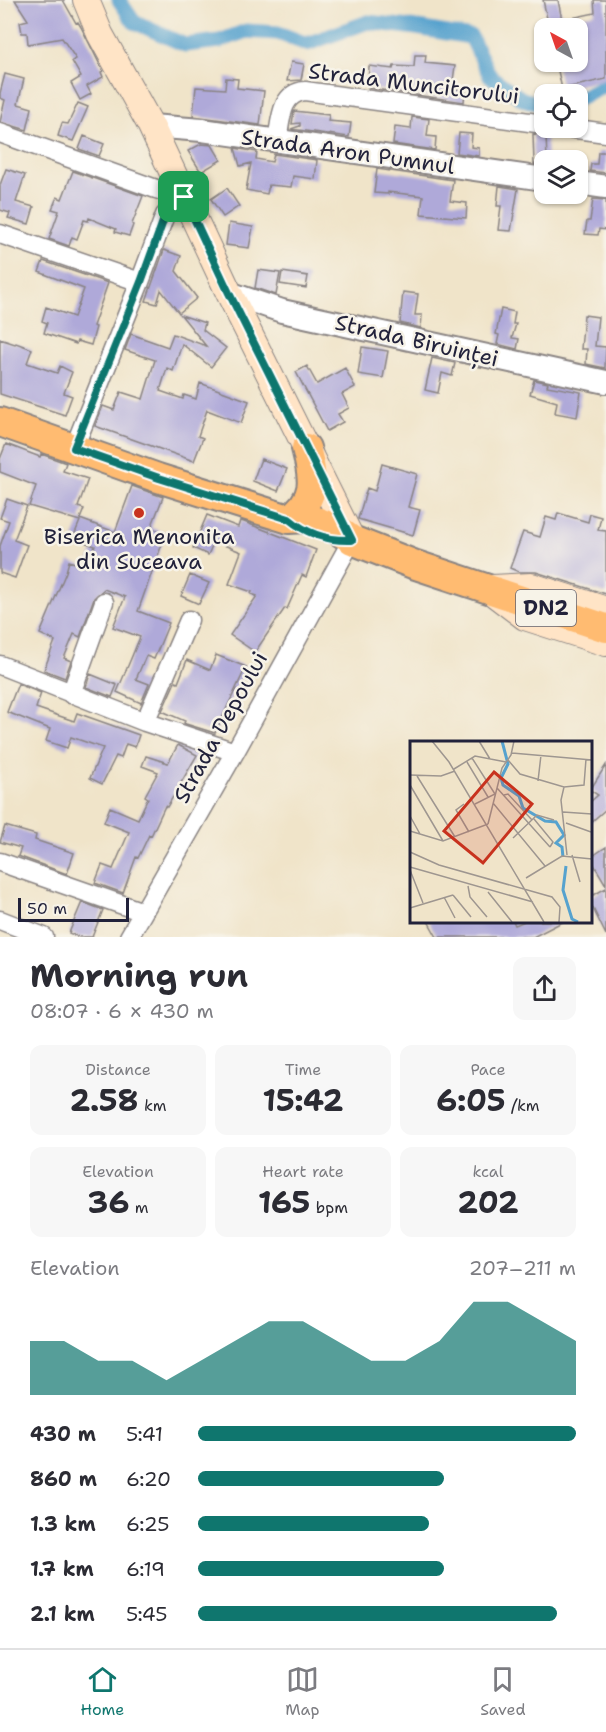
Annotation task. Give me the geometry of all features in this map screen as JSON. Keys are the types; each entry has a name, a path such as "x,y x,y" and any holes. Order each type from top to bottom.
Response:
{"main road":[{"path":"86,0 100,34 151,126 229,293 352,540"},
{"name":"DN2","path":"0,422 159,478 289,519 301,529 314,534 335,540 352,540 413,564 606,628"},
{"path":"289,519 305,506 310,492 311,467 306,448"},
{"path":"486,588 531,586 606,610"},
{"path":"486,588 525,617 606,643"}],"street":[{"name":"Strada Muncitorului","path":"277,141 287,99 292,94 305,90 534,123"},
{"name":"Strada Aron Pumnul","path":"151,126 202,130 534,178"},
{"path":"588,131 606,133"},
{"path":"0,133 184,197"},
{"path":"588,184 606,187"},
{"path":"74,448 165,216 169,209 184,197"},
{"path":"0,234 141,282"},
{"name":"Strada Biruinței","path":"229,293 282,311 606,382"},
{"name":"Strada Depoului","path":"129,937 235,752 352,540"},
{"path":"71,694 105,602"},
{"path":"146,722 189,620"},
{"path":"0,665 146,722 235,752"},
{"path":"0,862 143,912"},
{"path":"0,921 44,937"}],"building":[{"path":"15,0 63,0 76,23 78,22 81,27 103,71 101,72 103,77 87,86 91,94 80,100 71,83 81,77 72,61 76,59 62,38 28,44 27,33 22,33 20,22 28,20"},
{"path":"543,0 558,0 562,18 547,18"},
{"path":"594,0 606,0 606,79 584,84 561,84 558,72 588,72 588,18 571,18 595,13"},
{"path":"415,55 426,55 425,63 455,66 452,88 465,90 464,102 368,88 369,66 393,69 394,66 414,67"},
{"path":"291,62 304,64 301,80 287,81"},
{"path":"5,74 24,79 18,104 32,108 27,130 0,122 5,100 0,98 0,93"},
{"path":"226,78 238,79 237,88 264,91 260,125 193,116 196,87 225,89"},
{"path":"78,103 88,107 73,141 58,136 62,123 68,124"},
{"path":"294,111 329,115 328,121 351,123 349,137 291,129 300,126 300,123 292,124"},
{"path":"412,117 429,119 427,136 436,137 435,150 393,144 395,127 411,129"},
{"path":"459,133 472,134 471,147 479,148 479,156 457,153"},
{"path":"533,134 534,138 546,138 547,150 534,150 534,164"},
{"path":"84,136 104,144 99,156 79,149"},
{"path":"201,144 212,145 221,160 201,172 188,151"},
{"path":"235,148 257,152 256,159 272,162 274,154 317,160 315,179 293,176 291,187 269,185 267,194 246,190 251,163 240,166"},
{"path":"598,152 606,152 606,173 590,171 591,164 597,164"},
{"path":"6,169 25,175 16,202 34,207 29,224 8,218 10,213 0,210 0,185"},
{"path":"377,169 453,180 450,201 467,203 466,218 421,214 423,196 388,192 388,194 374,193"},
{"path":"73,171 143,196 129,236 115,232 116,229 89,218 88,221 84,220 77,239 72,237 69,246 49,239 59,211 52,209 57,197 62,199"},
{"path":"499,186 518,189 511,231 498,230 501,206 497,206"},
{"path":"227,188 239,206 223,217 211,199"},
{"path":"593,199 606,200 606,230 599,229 598,235 585,234 587,221 590,221"},
{"path":"229,223 253,227 249,248 226,245"},
{"path":"164,250 181,256 176,271 197,298 179,313 161,290 157,304 146,301"},
{"path":"43,261 108,283 93,326 96,327 91,345 77,341 76,344 44,333 47,323 42,321 46,307 74,317 84,289 39,272"},
{"path":"258,270 280,273 276,295 255,288"},
{"path":"282,272 308,276 306,288 280,284"},
{"path":"403,292 418,294 415,315 422,315 421,328 400,323"},
{"path":"501,309 515,312 513,324 516,324 512,338 519,339 517,349 497,344 499,335 496,334"},
{"path":"181,315 205,323 203,330 226,348 211,367 182,344 173,371 167,368 160,391 183,399 184,395 196,399 200,383 249,401 241,423 207,410 198,436 203,438 194,461 95,426 103,406 114,410 121,392 143,399 155,360 125,350 131,334 168,347 173,334 206,346"},
{"path":"584,315 598,317 595,346 606,347 605,368 586,364 587,349 581,349"},
{"path":"0,339 32,349 27,363 57,373 60,366 72,372 64,393 72,396 65,415 0,394"},
{"path":"362,347 388,351 383,378 358,374"},
{"path":"432,358 455,363 452,376 442,373 438,393 425,390"},
{"path":"307,366 317,384 345,368 355,387 342,394 349,408 338,414 343,422 327,431 296,372"},
{"path":"534,380 548,383 547,386 581,392 577,417 555,413 557,402 530,394"},
{"path":"6,444 40,457 41,454 66,463 63,471 88,479 78,507 84,509 80,519 115,532 132,486 163,497 151,528 166,533 138,611 169,623 154,659 146,656 136,679 149,684 141,703 117,692 140,637 113,627 125,597 104,589 94,598 80,637 74,634 64,658 71,661 65,678 44,670 55,641 40,634 69,561 87,567 95,546 73,538 80,521 29,506 36,486 0,472 0,459"},
{"path":"261,459 287,469 278,491 253,481"},
{"path":"382,464 417,474 408,507 420,510 413,535 358,519 367,488 375,491"},
{"path":"7,499 27,506 14,540 27,545 15,578 0,573 0,546 9,521 0,518"},
{"path":"558,513 588,522 590,514 601,517 598,530 606,531 606,594 536,572 519,572 510,568 523,532 540,537 546,517 556,520"},
{"path":"207,515 238,527 240,521 244,522 316,550 306,577 302,575 287,609 285,608 255,652 230,635 257,596 229,584 241,552 214,541 208,555 193,548"},
{"path":"190,575 209,583 199,604 181,596"},
{"path":"216,655 246,667 215,733 186,724 185,721 162,711 175,682 178,683 187,660 210,670"},
{"path":"90,674 117,685 112,697 86,687"},
{"path":"18,684 41,693 36,708 74,721 77,713 139,735 135,747 126,744 121,758 116,756 102,784 90,778 103,748 71,737 67,748 46,741 50,729 7,712"},
{"path":"178,745 197,755 167,807 165,806 138,858 136,857 123,893 95,883 102,865 113,869 129,832 104,822 110,807 138,819 148,798 145,796 158,772 142,766 146,756 168,763"},
{"path":"606,765 606,809 591,822 591,801 598,795 591,788"},
{"path":"5,826 36,835 35,840 74,853 67,874 18,856 21,848 0,842"},
{"path":"606,847 606,885 591,860 591,857"},
{"path":"606,888 606,935 591,904 591,896"},
{"path":"82,902 103,910 92,937 79,937 69,933"},
{"path":"429,922 514,922 515,925 522,922 562,922 533,937 437,937"}],"waterway":[{"path":"119,0 134,22 185,45 220,41 246,31 278,33 307,44 368,22 471,37 490,76 522,99 534,102"},
{"path":"588,94 606,85"}],"place":[{"name":"Biserica Menonita din Suceava","path":"139,513"}],"route":[{"path":"184,197 229,293 352,540 335,540 314,534 301,529 289,519 159,478 74,448 141,282 161,225 169,209 184,197"}]}
